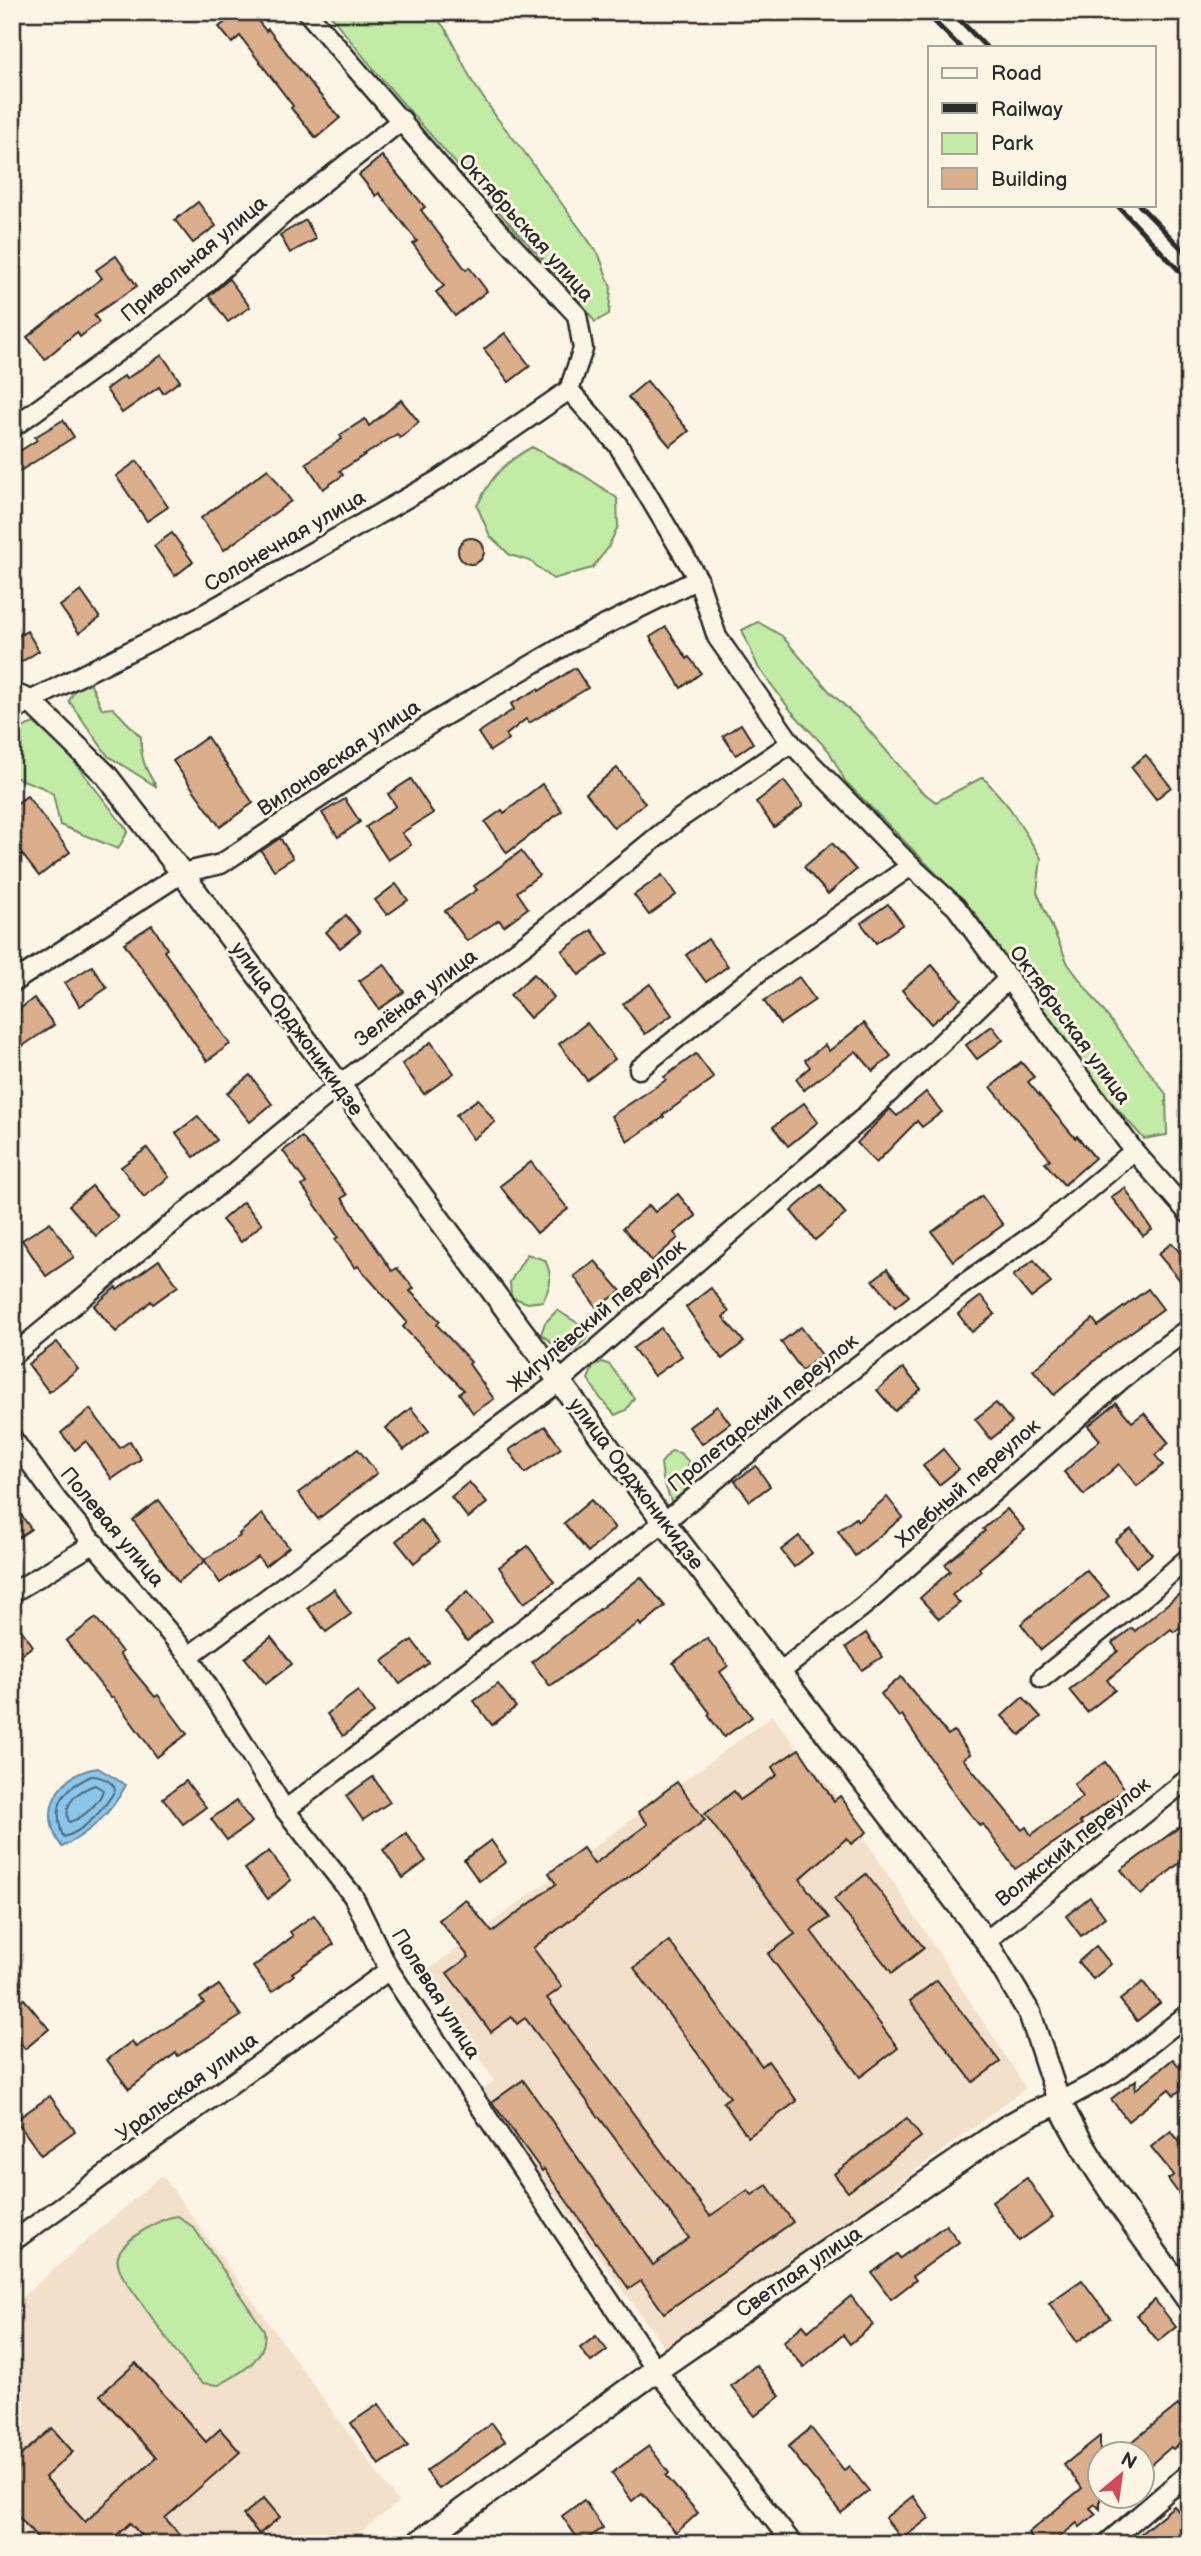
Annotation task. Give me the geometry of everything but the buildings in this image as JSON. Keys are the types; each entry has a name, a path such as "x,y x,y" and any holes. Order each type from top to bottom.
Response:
{"main road":[{"name":"улица Орджоникидзе","path":"1059,2102 1071,2127 1125,2212 1189,2300"},
{"name":"Светлая улица","path":"417,2544 656,2370 1006,2129 1059,2102"}],"street":[{"name":"Октябрьская улица","path":"307,12 462,192 577,315 583,349 569,390 618,445 698,579 717,637 791,743 911,866 956,907 1134,1151 1189,1214"},
{"name":"Привольная улица","path":"12,428 182,305 287,211 402,120"},
{"name":"Солонечная улица","path":"18,703 202,615 440,479 569,390"},
{"name":"Вилоновская улица","path":"12,983 182,873 221,864 432,723 569,643 698,579"},
{"name":"улица Орджоникидзе","path":"18,703 106,775 182,873 664,1522 986,1941 1030,2014 1059,2102"},
{"name":"Зелёная улица","path":"12,1356 338,1086 528,942 679,819 791,743"},
{"path":"639,1069 764,968 911,866"},
{"name":"Жигулёвский переулок","path":"189,1656 560,1381 862,1119 1009,978"},
{"name":"Пролетарский переулок","path":"285,1810 664,1522 821,1394 962,1285 1040,1230 1134,1151"},
{"name":"Хлебный переулок","path":"779,1674 867,1603 1122,1379 1189,1328"},
{"name":"Полевая улица","path":"12,1438 57,1500 189,1656 285,1810 353,1896 389,1970 656,2370 793,2544"},
{"path":"12,1593 95,1543"},
{"path":"1042,1678 1189,1557"},
{"name":"Волжский переулок","path":"986,1941 1189,1778"},
{"name":"Уральская улица","path":"12,2242 389,1970"},
{"name":"Светлая улица","path":"1059,2102 1115,2072 1189,2013"},
{"path":"1106,2544 1189,2473"}],"shaded area":[{"path":"772,1716 838,1798 825,1808 851,1844 867,1832 863,1836 1026,2088 852,2218 664,2347 480,2091 494,2081 425,1972"},
{"path":"162,2175 398,2502 346,2544 12,2544 12,2306"}],"green space":[{"path":"328,12 432,12 447,31 472,81 497,118 599,255 611,288 609,314 595,322 564,283 393,92"},
{"path":"532,447 585,476 617,498 618,526 608,548 592,568 553,579 530,561 510,555 490,536 477,506 499,472"},
{"path":"758,622 782,636 920,790 936,802 983,777 1009,807 1041,858 1037,892 1068,964 1166,1094 1167,1135 1144,1139 1076,1063 974,912 845,781 829,751 792,712 758,667 742,630"},
{"path":"88,678 102,709 113,708 141,737 144,763 157,787 108,756 69,701 77,685"},
{"path":"34,723 65,750 128,831 118,849 60,825 53,794 12,776 15,737 19,731"},
{"path":"527,1254 545,1260 548,1266 550,1281 543,1301 528,1303 511,1297 510,1282"},
{"path":"557,1310 579,1324 588,1337 576,1349 566,1354 541,1334 545,1323"},
{"path":"602,1362 610,1365 634,1398 626,1410 615,1415 588,1379 593,1367"},
{"path":"671,1451 680,1453 688,1461 688,1484 681,1499 671,1501 663,1479 661,1463"},
{"path":"178,2216 194,2228 264,2330 262,2349 258,2357 244,2370 219,2385 202,2383 190,2371 123,2277 118,2264 121,2250 143,2230 162,2220"}],"water":[{"path":"98,1768 126,1785 99,1821 62,1847 51,1821 55,1797 62,1786 72,1778 84,1771"}],"railway":[{"path":"925,12 959,46"},
{"path":"952,12 985,46"},
{"path":"1118,206 1189,281"},
{"path":"1140,206 1189,256"}]}
